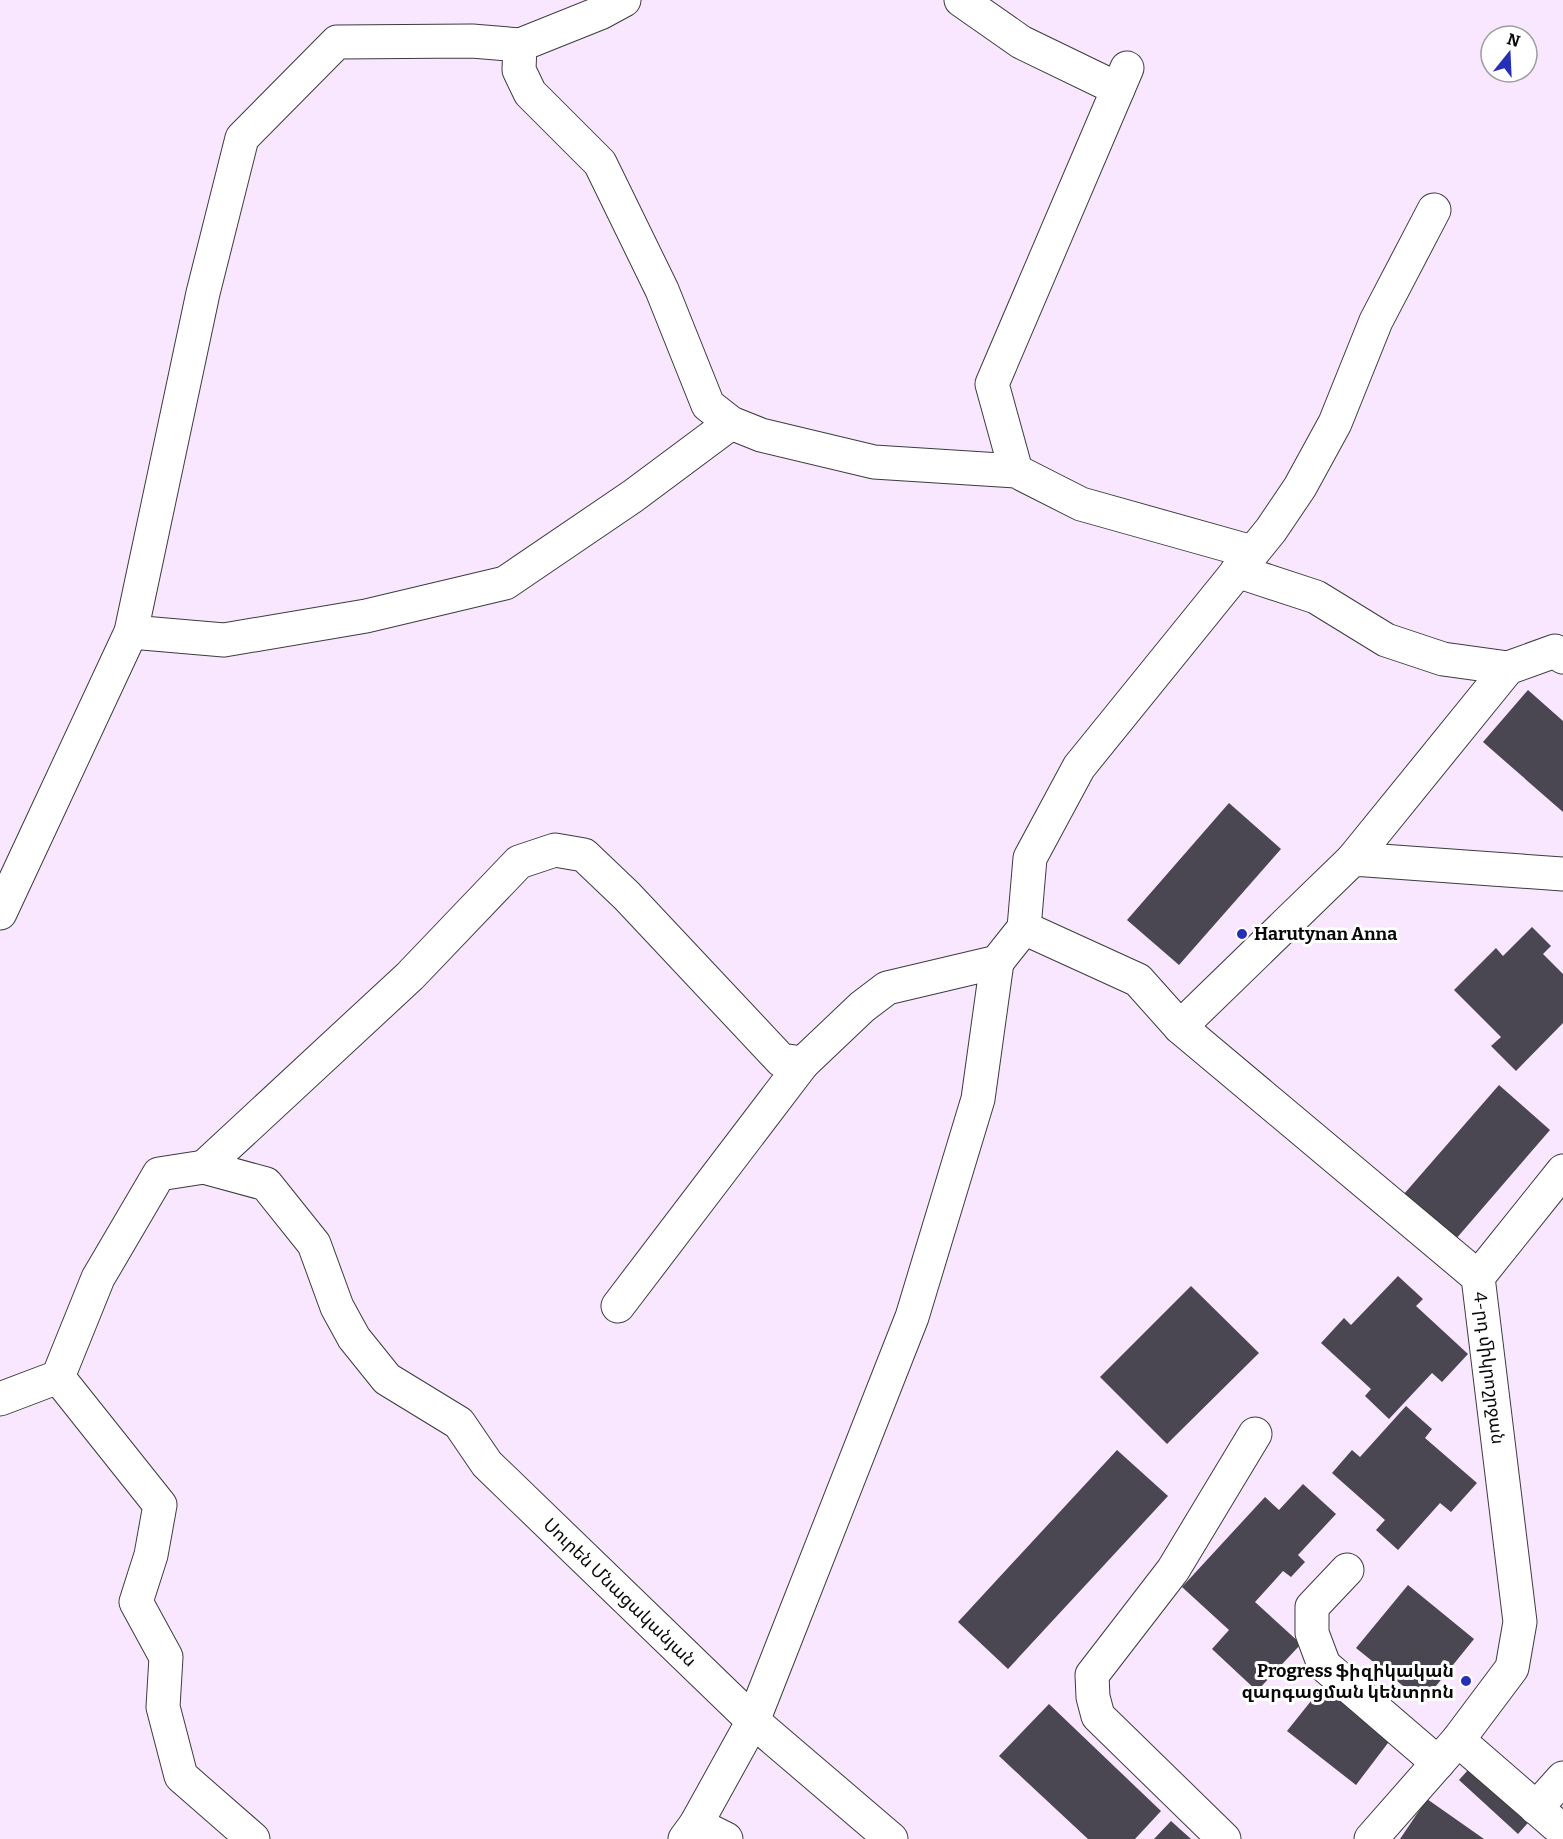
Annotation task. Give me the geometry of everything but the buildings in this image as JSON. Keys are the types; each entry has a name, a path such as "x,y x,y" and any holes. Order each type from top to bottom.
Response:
{"street":[{"path":"0,913 131,632 203,293 242,138 337,42 472,41 520,45 600,13 624,0"},
{"path":"961,0 1021,42 1123,79 992,384 1016,471"},
{"path":"520,45 519,70 530,93 600,163 662,290 708,405 731,423 761,435 874,462 1016,471 1081,504 1244,561 1316,597 1386,640 1443,659 1508,668 1555,651 1563,657"},
{"path":"726,1839 691,1832 753,1722 912,1317 978,1100 997,962 1024,928 1030,858 1079,767 1271,530 1300,488 1335,423 1377,321 1434,210"},
{"path":"131,632 224,640 366,616 505,583 633,496 731,423"},
{"path":"1180,1027 1353,858 1508,668"},
{"path":"0,1399 58,1377 98,1278 159,1174 204,1167 410,976 519,862 555,850 584,855 627,896 782,1060 802,1063"},
{"path":"1353,858 1563,874"},
{"name":"4-րդ միկրոշրջան","path":"1024,928 1138,980 1180,1027 1478,1277 1520,1622 1512,1668 1448,1751 1371,1839"},
{"path":"618,1306 802,1063 862,1007 887,988 997,962"},
{"name":"Սուրեն Մնացականյան","path":"204,1167 266,1184 314,1244 337,1307 354,1338 387,1380 459,1423 487,1464 753,1722 891,1839"},
{"path":"1478,1277 1563,1171"},
{"path":"58,1377 160,1505 151,1555 136,1602 166,1658 163,1707 181,1776 253,1839"},
{"path":"1224,1839 1098,1716 1093,1697 1092,1675 1173,1570 1255,1434"},
{"path":"1347,1570 1312,1607 1312,1633 1324,1665 1448,1751 1536,1808 1563,1831"},
{"path":"1536,1808 1563,1778"}],"place":[{"name":"Harutynan Anna","path":"1242,934"},
{"name":"Progress ֆիզիկական զարգացման կենտրոն","path":"1466,1681"}]}
